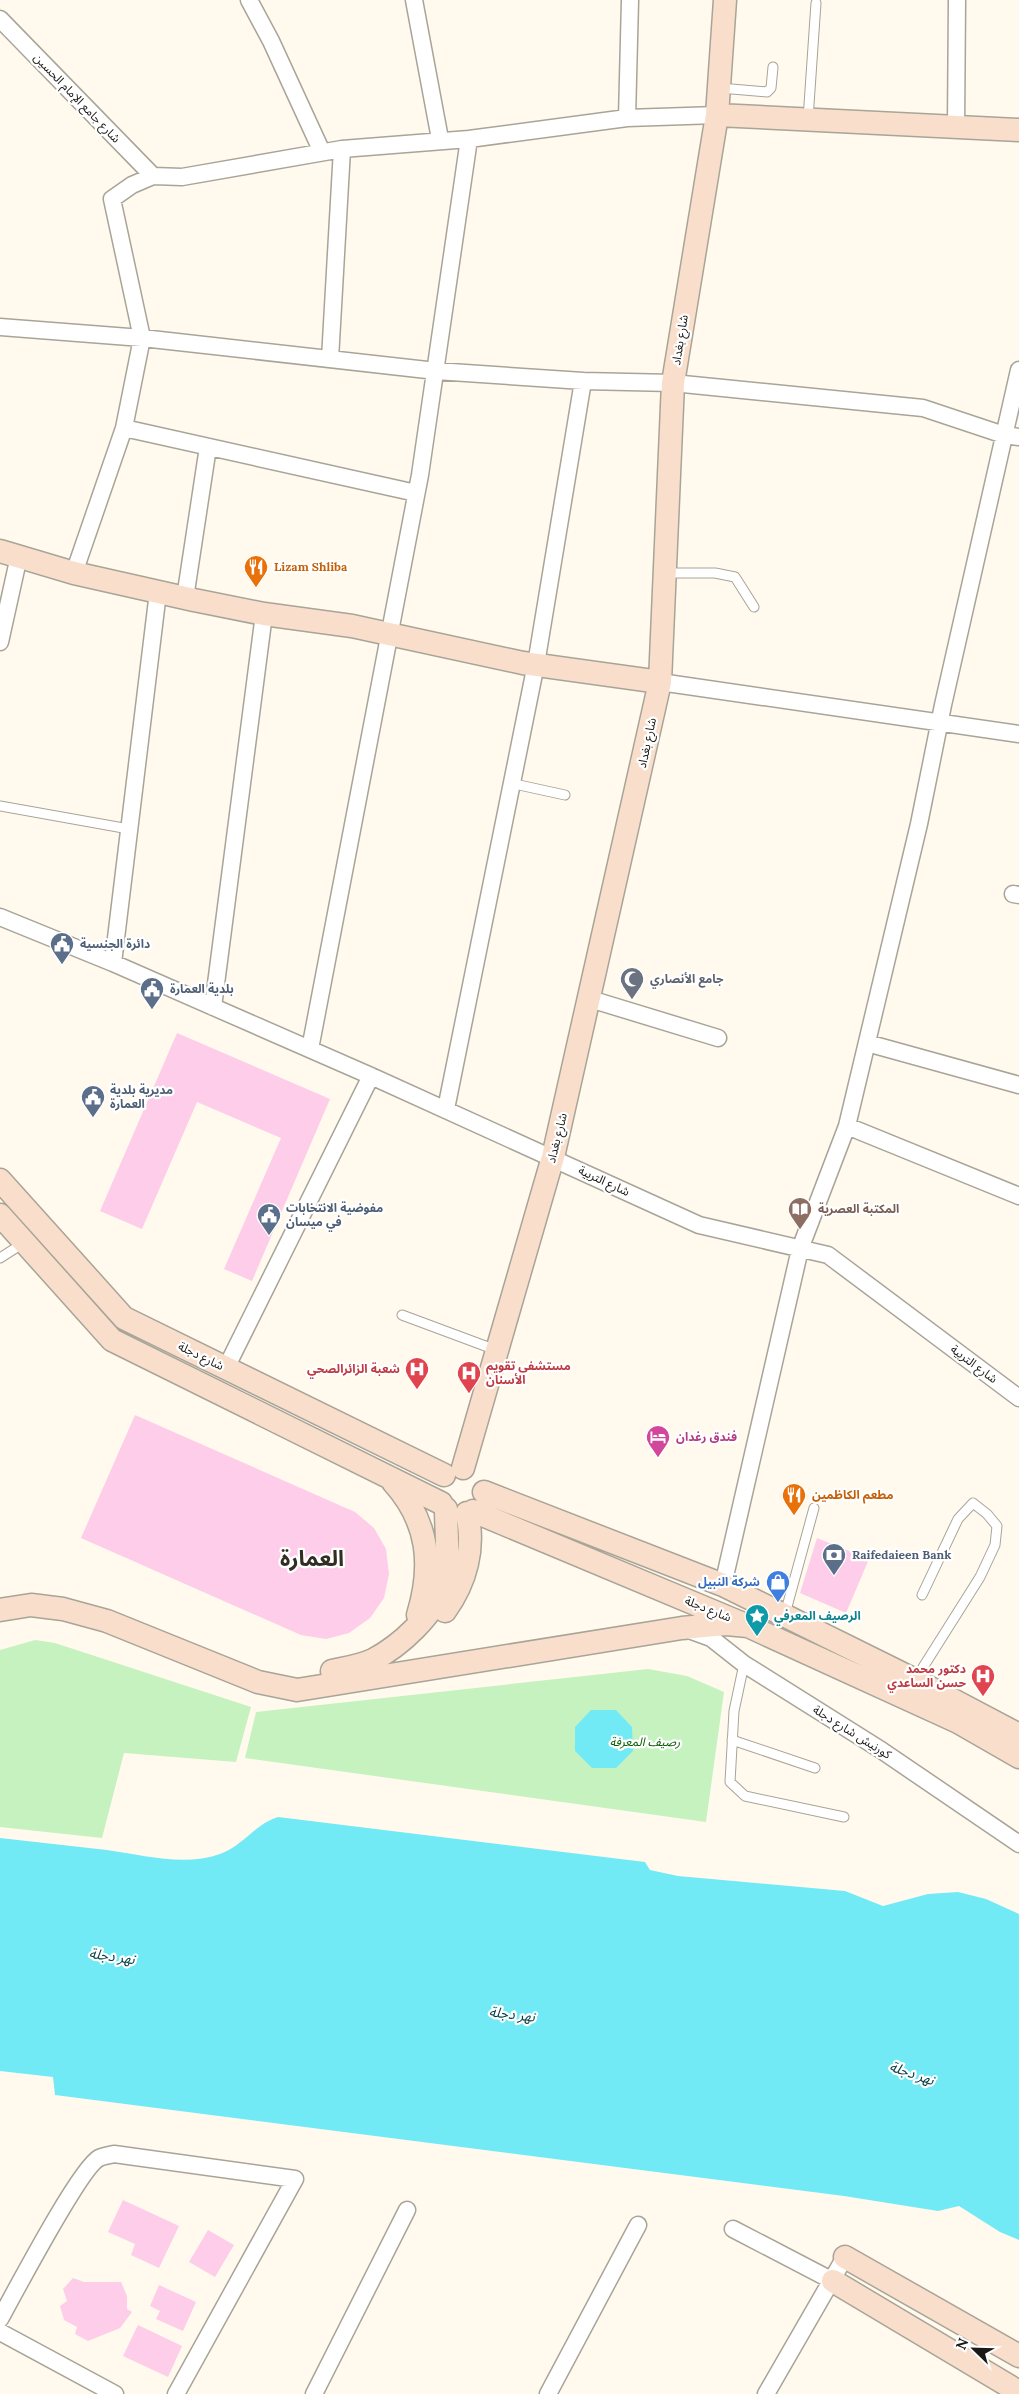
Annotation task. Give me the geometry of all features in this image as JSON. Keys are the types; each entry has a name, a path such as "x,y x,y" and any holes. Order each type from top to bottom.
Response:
{"main road":[{"name":"شارع بغداد","path":"462,1506 438,1488 453,1471 497,1350 553,1157 660,682 673,383 717,115 725,0"},
{"path":"717,115 1019,130"},
{"path":"10,554 74,573 264,614 389,634 522,663 660,682"},
{"name":"شارع دجلة","path":"0,1180 124,1318 226,1368 453,1471 470,1469 481,1478 462,1506"},
{"name":"شارع دجلة","path":"0,1215 112,1340 391,1479 462,1506 748,1626 958,1722 1019,1757"},
{"path":"391,1479 410,1504 417,1518 425,1545 426,1589 414,1628"},
{"path":"362,1673 414,1628 437,1600 444,1584 462,1506"},
{"path":"0,1610 31,1605 63,1608 107,1621 258,1682 297,1690 397,1662 434,1626 458,1590 470,1556 471,1542 462,1506"},
{"name":"شارع دجلة","path":"462,1506 723,1585 915,1680 1019,1735"},
{"path":"0,1594 37,1589 87,1601 177,1641 260,1668 301,1678 362,1673 682,1628 726,1624 748,1626"},
{"path":"845,2257 1019,2356"},
{"path":"832,2281 1019,2392"}],"street":[{"path":"250,0 322,152"},
{"path":"414,0 440,140"},
{"path":"627,118 630,0"},
{"path":"956,126 957,0"},
{"name":"شارع جامع الإمام الحسين","path":"0,19 153,176"},
{"path":"74,573 124,428 142,338 112,199 132,185 153,176 182,177 342,149 469,139 627,118 717,115"},
{"path":"310,1049 416,493 436,371 469,139"},
{"path":"330,359 342,149"},
{"path":"0,327 142,338 436,371 583,381 673,383 923,408 1012,436"},
{"path":"723,1585 800,1249 847,1126 919,824 940,722 1012,436 1019,370"},
{"path":"446,1109 510,783 536,664 583,381"},
{"path":"124,428 416,493"},
{"path":"185,598 208,447"},
{"path":"0,642 10,554"},
{"path":"114,963 158,592"},
{"path":"213,1007 264,614"},
{"path":"660,682 1019,734"},
{"name":"شارع التربية","path":"0,916 114,963 446,1109 699,1226 828,1255 1019,1398"},
{"path":"590,999 718,1038"},
{"path":"866,1042 1019,1085"},
{"path":"226,1368 371,1076"},
{"path":"847,1126 962,1175 1019,1196"},
{"name":"كورنيش شارع دجلة","path":"682,1628 711,1638 744,1664 880,1750 1019,1844"},
{"path":"0,2319 70,2197 88,2168 99,2158 114,2154 295,2179 176,2394"},
{"path":"318,2393 407,2210"},
{"path":"548,2394 638,2225"},
{"path":"733,2230 832,2281"},
{"path":"766,2394 845,2257"},
{"path":"0,2332 115,2394"}],"lane":[{"path":"808,119 816,4"},
{"path":"719,88 767,92 771,88 772,67"},
{"path":"666,572 715,573 735,577 754,607"},
{"path":"510,783 566,795"},
{"path":"0,806 130,829"},
{"path":"0,1258 25,1242"},
{"path":"402,1316 497,1350"},
{"path":"915,1680 980,1577 995,1545 997,1526 987,1514 973,1503 958,1519 922,1595"},
{"path":"784,1615 814,1508"},
{"path":"744,1664 734,1711 730,1782 745,1796 844,1817"},
{"path":"732,1740 815,1768"}],"green space":[{"path":"35,1640 55,1643 251,1707 236,1762 124,1753 102,1838 0,1827 0,1650"},
{"name":"رصيف المعرفة","path":"648,1669 687,1676 724,1692 706,1822 245,1758 256,1712"}],"water":[{"path":"591,1710 616,1710 632,1727 633,1751 616,1768 592,1768 575,1751 575,1727"},
{"name":"نهر دجلة","path":"278,1817 645,1862 650,1870 678,1876 845,1891 883,1906 928,1894 958,1892 986,1899 1019,1914 1019,2240 1000,2232 959,2206 938,2211 844,2196 55,2095 53,2077 0,2071 0,1838 107,1850 164,1859 192,1860 220,1854 236,1846 262,1825"}],"building":[{"path":"177,1033 330,1099 252,1281 224,1269 281,1138 197,1102 142,1229 100,1211"},
{"path":"135,1415 355,1512 374,1528 386,1549 389,1574 384,1598 370,1618 349,1633 326,1639 301,1635 81,1538"},
{"name":"Raifedaieen Bank","path":"817,1538 869,1559 846,1613 800,1593"},
{"path":"123,2200 179,2226 159,2268 131,2255 135,2244 108,2232"},
{"path":"208,2230 234,2245 215,2277 189,2262"},
{"path":"73,2278 84,2282 121,2282 127,2296 127,2309 132,2312 120,2328 88,2341 75,2334 77,2327 64,2320 60,2306 67,2301 63,2289"},
{"path":"159,2285 196,2302 183,2331 156,2319 160,2311 150,2306"},
{"path":"138,2325 182,2346 168,2377 123,2356"}],"place":[{"name":"Lizam Shliba","path":"256,588"},
{"name":"دائرة الجنسية","path":"62,965"},
{"name":"جامع الأنصاري","path":"632,1000"},
{"name":"بلدية العمارة","path":"152,1010"},
{"name":"مديرية بلدية العمارة","path":"93,1118"},
{"name":"المكتبة العصرية","path":"800,1230"},
{"name":"مفوضية الانتخابات في ميسان","path":"269,1236"},
{"name":"شعبة الزائرالصحي","path":"417,1390"},
{"name":"مستشفى تقويم الأسنان","path":"469,1394"},
{"name":"فندق رغدان","path":"658,1458"},
{"name":"مطعم الكاظمين","path":"794,1516"},
{"name":"Raifedaieen Bank","path":"834,1576"},
{"name":"شركة النبيل","path":"778,1603"},
{"name":"الرصيف المعرفي","path":"757,1637"},
{"name":"دكتور محمد حسن الساعدي","path":"983,1697"}],"district":[{"name":"العمارة","path":"312,1558"}]}
